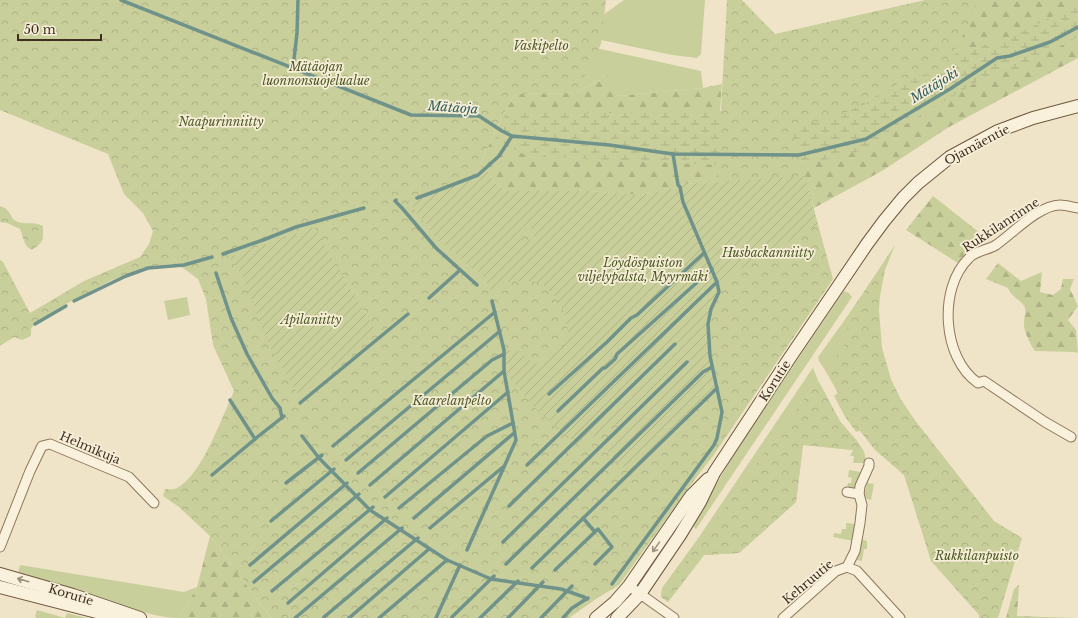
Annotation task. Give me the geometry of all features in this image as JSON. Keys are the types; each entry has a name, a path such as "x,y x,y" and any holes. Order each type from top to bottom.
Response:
{"street":[{"name":"Ojamäentie","path":"836,289 884,221 918,183 939,165 950,157 998,131 1033,118 1078,106"},
{"name":"Rukkilanrinne","path":"1071,437 1045,422 984,381 978,384 971,379 960,365 953,348 948,328 948,306 956,278 969,257 996,245 1018,226 1033,216 1050,208 1059,205 1078,208"},
{"name":"Korutie","path":"617,618 640,594 680,535 700,502 714,473 836,289"},
{"name":"Helmikuja","path":"0,547 30,471 42,446 50,444 129,477 154,503"},
{"path":"847,567 855,551 863,523 862,505 859,494 860,486 870,466 869,462"},
{"name":"Korutie","path":"596,618 615,602 629,586 692,496 714,473"},
{"path":"847,492 859,494"},
{"name":"Kehruutie","path":"784,618 836,571 847,567 857,571 900,618"},
{"name":"Korutie","path":"0,574 73,594 140,618"},
{"path":"629,586 674,618"},
{"name":"Korutie","path":"0,587 120,618"}],"green space":[{"path":"0,0 606,0 601,44 576,93 515,94 502,117 481,162 493,181 506,191 588,191 641,195 680,187 685,184 717,182 727,0 742,0 775,34 925,0 978,0 960,42 945,64 937,71 896,85 840,116 827,121 791,126 833,279 713,456 619,585 569,618 271,618 210,536 179,507 163,496 165,489 177,488 195,471 217,430 234,391 213,345 206,299 198,279 183,268 171,264 145,267 110,281 66,304 35,323 31,329 31,336 22,340 14,337 0,346 0,260 3,262 30,313 84,281 140,257 149,244 153,231 143,213 124,194 108,154 0,110"},
{"path":"624,0 705,0 701,54 697,58 672,55 601,40 600,17"},
{"path":"974,0 1078,0 1078,58 949,127 882,171 814,208 804,176 685,184 680,187 641,195 588,191 506,191 493,181 481,162 502,117 515,94 576,93 608,76 617,96 703,88 722,84 720,111"},
{"path":"1078,2 1078,37 1041,56 1023,68 1000,72 980,80 861,151 802,165 718,165 527,156 495,139 507,111 606,113 720,111 791,126 865,104 896,84 937,71 952,55 1013,36 1070,8"},
{"path":"596,48 701,71 703,88 617,96 600,80 576,93"},
{"name":"Löydöspuiston viljelypalsta, Myyrmäki","path":"487,171 493,181 506,191 588,191 641,195 680,187 685,184 805,176 818,225 717,282 719,292 711,309 708,324 710,357 716,384 630,474 604,447 623,425 611,424 587,441 581,448 534,407 504,371 504,350 518,350 531,361 540,365 555,351 563,347 569,339 565,313 556,298 541,284 530,281 507,282 492,290 481,275 436,238 408,201","holes":["523,227 531,229 534,234 533,239 518,239 518,234"]},
{"path":"933,196 980,233 958,263 906,230"},
{"path":"0,206 7,210 18,222 43,226 43,238 41,243 32,250 29,249 25,244 20,229 7,223 0,222"},
{"name":"Apilaniitty","path":"314,227 376,331 299,396 269,346 242,276 230,257"},
{"name":"Rukkilanpuisto","path":"895,245 885,270 879,310 882,348 891,379 900,398 914,419 994,521 1022,538 998,618 979,618 979,615 931,561 904,475 875,450 860,431 856,432 844,415 834,396 838,393 825,370 850,338 845,320"},
{"path":"998,263 1021,281 1042,272 1040,292 1053,295 1061,289 1063,279 1074,279 1070,289 1078,306 1068,320 1076,330 1078,353 1035,351 1026,333 1024,322 1025,308 1023,304 1008,288 986,279"},
{"path":"844,291 849,293 852,297 696,529 692,526 737,449"},
{"path":"187,297 190,315 168,320 164,301"},
{"path":"859,300 880,326 829,376 818,357"},
{"path":"813,368 818,380 786,424 785,450 843,425 862,448 866,458 865,463 853,463 854,456 850,456 853,450 803,445 796,502 739,553 704,555 668,602 661,597 662,588 699,537"},
{"path":"818,380 840,421 864,451 803,445 796,502 739,553 704,555 668,602 661,597 661,594"},
{"path":"849,470 861,472 854,489 847,489 848,483 851,483 852,478 848,477"},
{"path":"867,483 874,484 871,500 864,498"},
{"path":"846,523 856,524 853,541 833,537 834,533 841,534 842,529 846,529"},
{"path":"210,536 271,618 179,618 197,587"},
{"path":"861,539 867,541 867,549 864,549 862,561 857,560"},
{"path":"20,565 184,592 197,587 179,618 157,616 84,592 18,574"},
{"path":"1019,585 1017,616 1075,618 1006,618 1014,589"},
{"path":"37,610 65,618 36,618 35,616"},
{"path":"67,613 87,618 65,618"}],"waterway":[{"name":"Mätäoja","path":"121,0 411,115 479,116 512,136 609,145 673,154 799,155 866,139 950,89 997,58 1010,56 1050,42 1078,27"},
{"path":"293,68 297,33 298,0"},
{"path":"417,198 478,175 499,156 512,136"},
{"path":"612,584 714,445 717,438 722,412 710,356 708,324 711,309 719,292 717,282 683,202 680,187 678,185 673,154"},
{"path":"396,200 395,201 436,248 477,285"},
{"path":"223,254 296,227 364,208"},
{"path":"549,394 704,253"},
{"path":"74,301 126,276 148,268 184,265 212,257"},
{"path":"558,411 603,368 615,359 617,354 712,269"},
{"path":"429,298 460,270"},
{"path":"216,273 231,318 247,354 272,398 280,408 282,418"},
{"path":"527,465 717,282"},
{"path":"467,550 516,440 504,371 504,350 492,301"},
{"path":"35,324 66,306"},
{"path":"333,446 495,312"},
{"path":"300,403 408,314"},
{"path":"346,460 500,331"},
{"path":"509,506 675,344"},
{"path":"358,473 492,360 504,354"},
{"path":"503,542 687,362"},
{"path":"506,564 703,372 712,367"},
{"path":"370,485 504,371"},
{"path":"532,568 717,388"},
{"path":"385,497 508,392"},
{"path":"230,400 255,439"},
{"path":"212,475 284,416"},
{"path":"399,508 487,436 513,423"},
{"path":"414,518 514,433"},
{"path":"302,436 319,458 370,510 447,560 491,579 561,589 587,599"},
{"path":"286,483 322,455"},
{"path":"430,528 503,467"},
{"path":"271,521 334,469"},
{"path":"250,565 347,483"},
{"path":"254,582 359,494"},
{"path":"272,591 373,507"},
{"path":"288,603 387,518"},
{"path":"583,518 595,532"},
{"path":"295,618 402,528"},
{"path":"555,570 598,529 612,547 595,564"},
{"path":"324,617 418,538"},
{"path":"349,618 429,549"},
{"path":"379,618 447,560"},
{"path":"436,618 460,565"},
{"path":"452,617 494,576"},
{"path":"480,618 518,581"},
{"path":"508,618 543,582"},
{"path":"541,618 572,586"},
{"path":"563,618 572,608 588,598"}],"park label":[{"name":"Vaskipelto","path":"541,46"},
{"name":"Mätäojan luonnonsuojelualue","path":"316,74"},
{"name":"Naapurinniitty","path":"221,122"},
{"name":"Husbackanniitty","path":"768,253"},
{"name":"Kaarelanpelto","path":"452,401"}],"water label":[{"name":"Mätäjoki","path":"934,85"}]}
